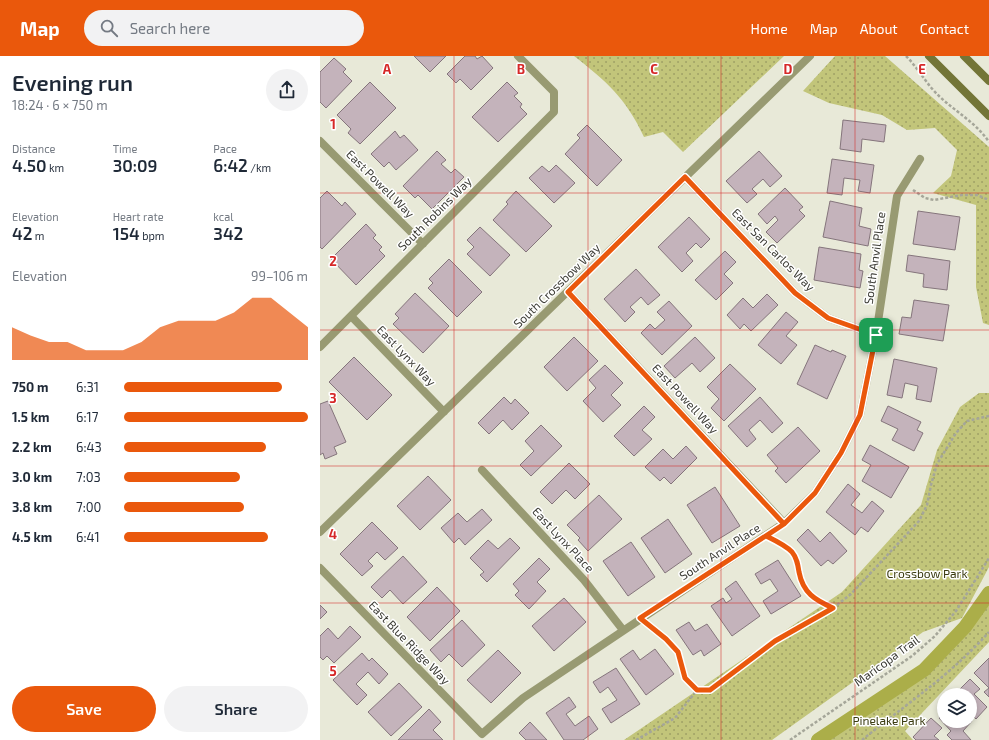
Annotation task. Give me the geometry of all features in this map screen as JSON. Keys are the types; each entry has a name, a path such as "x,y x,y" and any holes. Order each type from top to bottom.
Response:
{"main road":[{"path":"929,56 989,116"},
{"path":"964,56 989,81"}],"street":[{"name":"South Robins Way","path":"320,347 554,112 554,92 518,56"},
{"name":"South Crossbow Way","path":"320,532 810,56"},
{"name":"East Powell Way","path":"320,141 423,244"},
{"name":"South Anvil Place","path":"482,734 523,698 640,618 784,524 815,493 841,453 860,415 876,335 896,196 920,159"},
{"name":"East San Carlos Way","path":"685,177 795,293 828,318 876,335"},
{"name":"East Powell Way","path":"568,292 784,524"},
{"name":"East Lynx Way","path":"350,316 444,412"},
{"name":"East Lynx Place","path":"482,470 584,580 623,630"},
{"name":"East Blue Ridge Way","path":"320,568 482,734"}],"path":[{"path":"906,56 918,67 935,92 968,119 989,142"},
{"path":"904,185 925,198 934,200 962,195 977,195 989,200"},
{"path":"640,618 666,639 678,652 685,678 697,690 710,690 775,641 833,608 851,594 919,521 927,505 931,485 938,464 956,433 967,420 989,416"},
{"path":"766,536 791,552 797,560 801,581 815,600 833,608"},
{"name":"Maricopa Trail","path":"790,740 912,656 935,636 956,611 989,558"},
{"path":"862,740 931,688 970,653 989,632"},
{"path":"636,740 675,718 697,690"}],"green space":[{"path":"574,56 784,56 683,152 663,132 644,137 630,111 614,91"},
{"path":"835,56 885,56 989,147 989,325 983,323 976,287 976,205 933,193 951,176 957,150 935,128 907,130 882,115 829,103 803,91"},
{"name":"Crossbow Park","path":"979,393 989,393 989,567 962,618 923,632 772,740 624,740 842,592 921,505 937,450 960,407"},
{"name":"Pinelake Park","path":"989,599 989,642 946,688 937,688 937,697 905,731 913,740 824,740 924,674 954,645 980,614"}],"building":[{"path":"414,56 446,56 430,72"},
{"path":"465,56 475,56 477,59 482,56 493,68 471,90 460,79 456,83 447,74"},
{"path":"334,58 346,69 343,72 352,81 326,108 320,102 320,72"},
{"path":"370,82 396,108 360,144 348,133 351,129 337,115"},
{"path":"507,82 518,93 514,96 522,104 520,107 527,114 498,142 472,117"},
{"path":"843,120 886,125 884,142 862,139 861,152 840,149"},
{"path":"587,125 622,160 597,186 565,154 580,138 577,135"},
{"path":"395,131 400,138 404,135 418,150 396,170 389,162 384,167 371,154"},
{"path":"437,151 446,160 441,164 451,173 455,169 464,177 432,209 418,195 415,198 403,186"},
{"path":"759,151 782,176 770,187 763,179 752,189 757,194 747,203 726,181"},
{"path":"832,159 874,165 870,193 858,191 860,180 844,178 842,195 827,193"},
{"path":"556,165 575,183 554,203 529,178 542,166 549,172"},
{"path":"785,188 803,207 799,210 805,216 777,243 766,232 778,220 775,216 767,224 758,214"},
{"path":"327,191 342,206 345,202 356,214 322,249 320,247 320,198"},
{"path":"516,191 552,226 526,252 493,220 508,204 506,202"},
{"path":"830,201 862,208 859,226 871,229 868,246 823,237"},
{"path":"918,211 960,217 955,250 913,244"},
{"path":"689,217 710,239 701,248 696,243 686,253 693,261 682,272 658,247"},
{"path":"366,224 376,235 373,238 382,247 379,250 385,256 356,285 331,259"},
{"path":"480,227 510,255 490,276 467,254 474,247 467,240"},
{"path":"819,247 861,254 859,270 863,271 860,288 814,280"},
{"path":"725,251 736,262 724,274 733,283 716,300 695,280"},
{"path":"908,255 950,261 947,290 923,287 924,274 906,271"},
{"path":"449,259 482,292 457,317 428,288 433,283 429,279"},
{"path":"636,269 660,295 648,305 641,297 630,307 635,312 625,322 604,299"},
{"path":"415,293 449,326 423,353 393,324 399,318 395,314"},
{"path":"767,294 778,305 751,331 744,324 740,329 727,315 743,298 753,308"},
{"path":"914,300 949,305 943,341 899,334 902,317 911,318"},
{"path":"669,301 692,326 662,355 641,333 650,324 655,329 665,320 657,312"},
{"path":"786,312 798,322 786,336 797,345 781,364 758,345"},
{"path":"574,337 598,361 567,391 544,367"},
{"path":"695,337 715,358 700,372 692,363 675,378 664,366"},
{"path":"815,345 831,352 832,350 846,356 827,399 797,384"},
{"path":"354,357 392,395 367,420 329,382"},
{"path":"894,359 937,368 931,402 916,399 918,386 905,383 902,398 887,395"},
{"path":"730,364 756,389 724,421 711,408 719,399 707,387"},
{"path":"605,365 623,383 611,395 621,405 603,422 583,401 596,388 589,380"},
{"path":"504,397 511,404 515,399 529,413 512,430 503,420 489,434 478,423"},
{"path":"760,397 783,423 772,433 760,420 749,430 756,439 747,447 728,426"},
{"path":"328,401 346,442 334,447 337,454 325,459 323,453 320,455 320,404"},
{"path":"644,406 655,417 642,430 652,439 634,456 614,436"},
{"path":"888,406 921,422 917,430 923,433 914,451 892,440 898,429 881,421"},
{"path":"541,425 562,446 531,476 520,465 534,451 525,441"},
{"path":"798,427 820,451 786,483 775,471 778,468 767,455"},
{"path":"870,445 909,467 891,498 862,481 871,465 862,460"},
{"path":"686,446 697,458 671,484 664,477 660,481 645,467 663,449 673,459"},
{"path":"569,463 590,484 575,499 566,490 552,504 540,492"},
{"path":"428,476 451,500 420,530 397,506"},
{"path":"848,484 860,494 851,505 862,513 872,501 884,511 868,532 861,527 855,535 826,512"},
{"path":"715,487 740,526 712,543 687,505"},
{"path":"599,495 622,519 588,551 578,540 580,538 567,525"},
{"path":"482,509 492,520 465,545 459,538 454,543 441,528 458,513 467,522"},
{"path":"668,519 692,554 665,573 641,538"},
{"path":"372,522 398,548 385,560 377,552 368,561 373,566 362,576 340,554"},
{"path":"808,529 820,542 830,532 847,551 833,564 828,560 821,566 797,540"},
{"path":"510,538 520,548 487,582 480,575 484,572 470,558 488,540 498,549"},
{"path":"631,542 655,577 628,596 603,561"},
{"path":"403,556 427,582 403,604 390,590 382,598 371,587"},
{"path":"539,558 550,569 537,582 546,591 529,609 515,595 519,591 513,584"},
{"path":"778,560 801,596 771,614 763,601 778,591 770,579 761,584 755,574"},
{"path":"736,581 760,616 732,636 711,606 723,598 726,603 732,599 725,589"},
{"path":"437,587 460,611 430,641 407,617"},
{"path":"564,598 586,622 554,651 532,626"},
{"path":"320,605 327,612 320,619"},
{"path":"462,620 485,645 462,667 449,654 441,662 430,650"},
{"path":"689,622 695,631 707,624 721,644 704,656 701,650 693,655 676,630"},
{"path":"350,626 361,637 334,663 327,656 323,660 320,657 320,636 328,628 338,639"},
{"path":"655,649 674,674 646,695 620,659 633,650 640,660"},
{"path":"498,650 521,673 491,703 467,680"},
{"path":"362,653 369,661 372,658 388,674 379,684 368,672 356,684 367,695 357,705 333,680"},
{"path":"989,658 989,688 974,673"},
{"path":"616,668 640,704 611,723 602,709 617,700 608,687 600,693 593,682"},
{"path":"970,679 980,689 977,692 977,688 961,688"},
{"path":"399,683 422,707 391,736 368,712"},
{"path":"989,688 989,697 984,692"},
{"path":"569,697 576,707 566,714 575,726 589,716 598,729 583,740 564,740 546,713"},
{"path":"977,697 987,707 977,718"},
{"path":"429,709 441,722 433,730 443,740 398,740"},
{"path":"931,718 937,723 937,728 942,728 934,736 939,740 916,740 913,737"},
{"path":"530,722 547,740 526,740 519,733"},
{"path":"948,728 966,728 963,731 971,740 952,740 947,735 951,731"}],"waterway":[{"path":"818,740 924,670 965,627 989,593"}],"route":[{"path":"876,335 828,318 795,293 685,177 568,292 784,524 640,618 666,639 678,652 685,678 697,690 710,690 775,641 833,608 815,600 801,581 797,560 791,552 784,546 766,536 784,524 815,493 841,453 860,415 876,335"}]}
